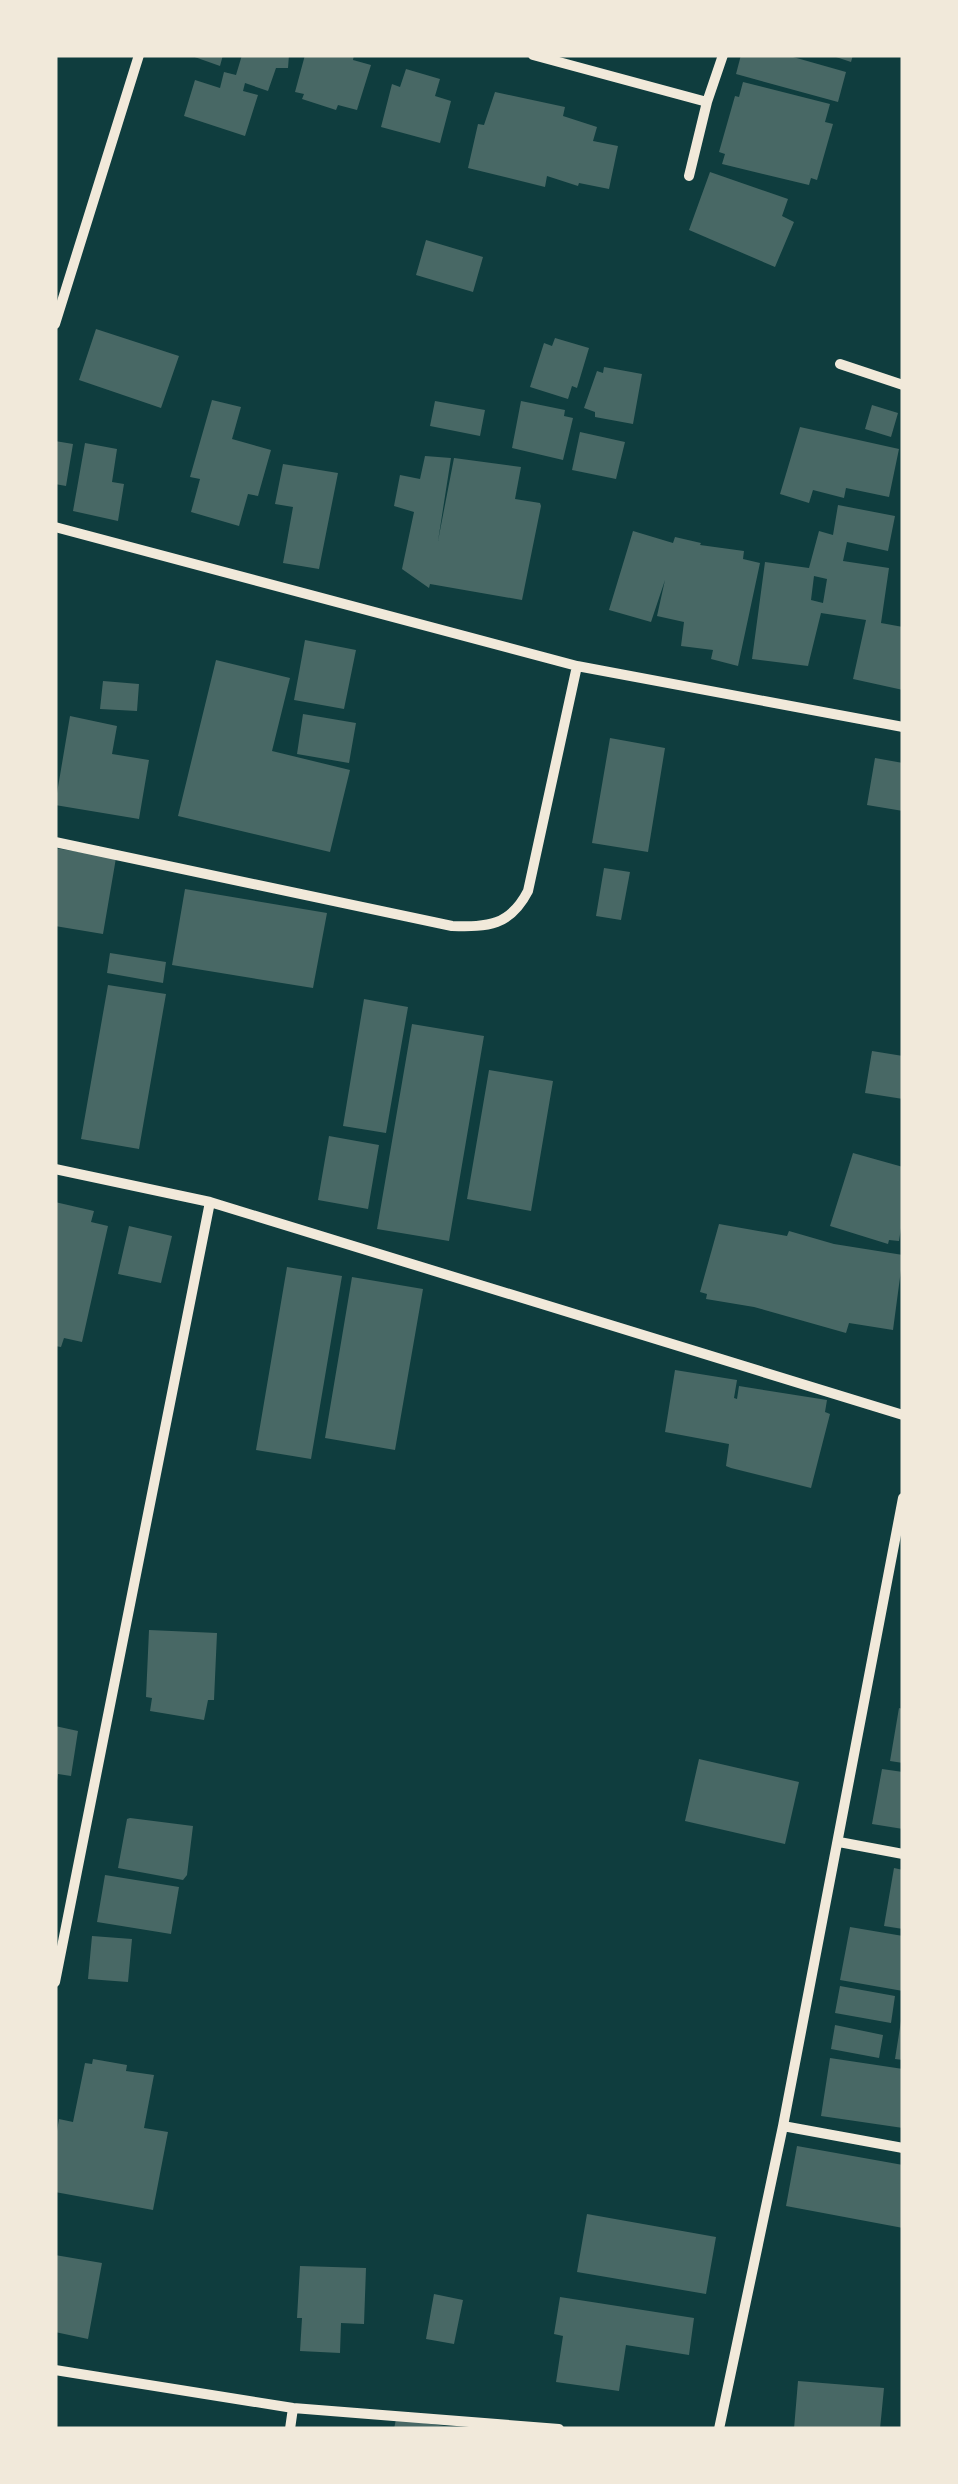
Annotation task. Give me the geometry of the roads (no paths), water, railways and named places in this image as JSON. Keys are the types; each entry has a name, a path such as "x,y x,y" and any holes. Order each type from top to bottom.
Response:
{"street":[{"path":"55,324 139,55"},
{"path":"533,55 707,102"},
{"path":"690,176 707,102 723,55"},
{"path":"840,364 903,384"},
{"path":"55,527 578,666 903,727"},
{"path":"55,842 452,926 485,927 517,912 528,891 578,666"},
{"path":"55,1169 210,1202 903,1415"},
{"path":"55,1982 210,1202"},
{"path":"719,2429 783,2126 903,1498"},
{"path":"839,1842 903,1854"},
{"path":"783,2126 903,2148"},
{"path":"55,2370 293,2408 559,2429"},
{"path":"290,2429 293,2408"}]}
